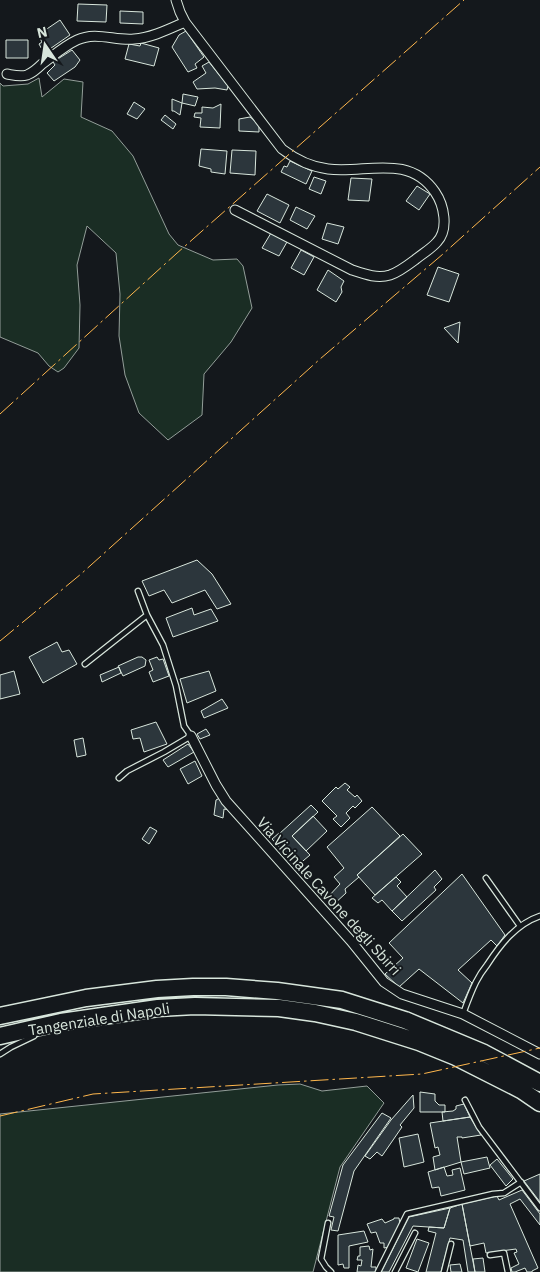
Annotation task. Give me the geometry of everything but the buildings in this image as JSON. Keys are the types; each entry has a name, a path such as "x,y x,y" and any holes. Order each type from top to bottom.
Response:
{"highway":[{"name":"Tangenziale di Napoli","path":"0,1016 86,998 124,993 193,987 277,991 342,1000 406,1020 484,1053 540,1084"},
{"name":"Tangenziale di Napoli","path":"0,1036 61,1022 158,1008 196,1006 279,1008 356,1022 419,1042 456,1057 521,1090 540,1103"}],"street":[{"path":"176,0 185,22 282,149 292,156 318,167 330,169 387,167 400,168 412,173 418,176 434,192 442,207 444,220 441,236 437,242 406,266 390,275 372,276 352,270 235,210"},
{"path":"7,74 27,75 57,53 85,37 135,39 147,37 185,22"},
{"name":"Via Vicinale Cavone degli Sbirri","path":"191,736 226,801 351,941 384,982 402,994 463,1014 540,1054"}],"lane":[{"path":"119,778 127,771 191,736 184,726 176,686 163,645 138,590"},
{"path":"85,664 148,615"},
{"path":"486,878 520,926"},
{"path":"463,1014 477,980 502,944 520,926 540,916"},
{"path":"0,1010 16,1013"},
{"path":"0,1054 11,1046 61,1022"},
{"path":"465,1100 479,1127 540,1208"},
{"path":"378,1272 407,1214 504,1193 521,1182"},
{"path":"328,1223 321,1259 326,1268 331,1272"},
{"path":"395,1272 415,1233"},
{"path":"444,1272 451,1244"},
{"path":"490,1255 504,1253 508,1272"}],"green space":[{"path":"39,78 42,97 64,79 83,82 81,117 112,131 133,156 169,234 178,245 213,260 237,259 243,266 252,308 231,342 204,374 202,415 168,440 139,413 125,375 119,336 120,294 116,253 87,226 77,265 80,305 79,348 64,368 58,372 49,366 38,353 0,337 0,83 3,86 28,84"},
{"path":"300,1084 322,1091 367,1086 384,1103 340,1167 313,1272 0,1272 0,1114"}],"power":[{"path":"0,414 176,254 464,0"},
{"path":"0,641 81,574 320,359 443,254 540,167"},
{"path":"0,1116 93,1094 422,1074 540,1048"}]}
